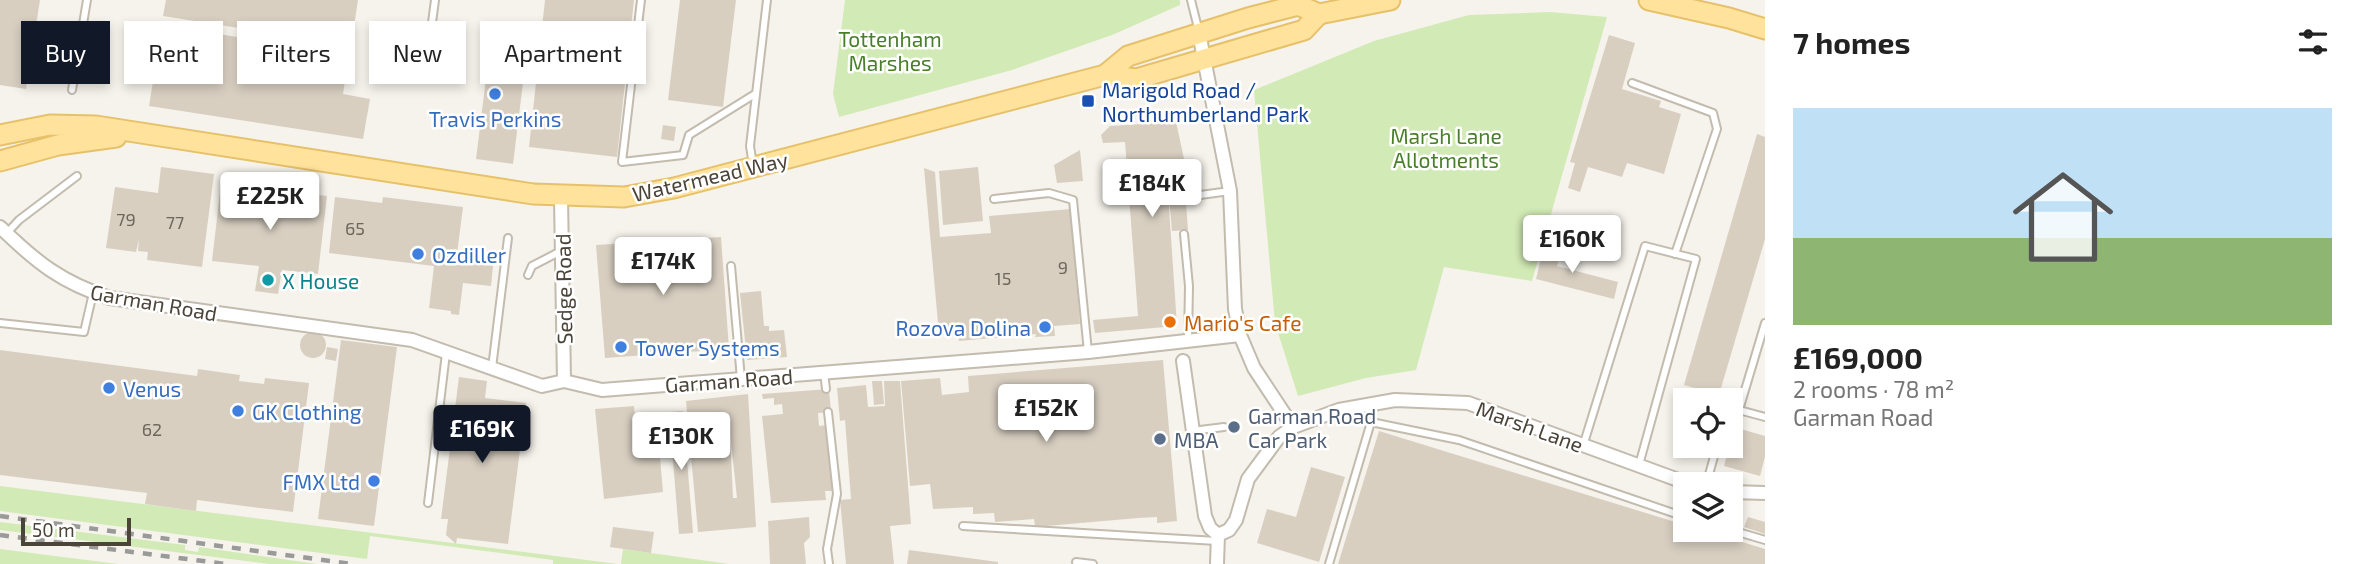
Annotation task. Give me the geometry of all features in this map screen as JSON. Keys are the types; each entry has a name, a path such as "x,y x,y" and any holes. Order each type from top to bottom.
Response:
{"main road":[{"name":"Watermead Way","path":"1105,75 1128,56 1298,5 1319,14 1390,0"},
{"path":"1649,0 1765,29"},
{"name":"Watermead Way","path":"0,135 34,127 73,125 561,197 624,197 656,192 1105,75 1136,79 1304,30 1319,14"},
{"name":"Watermead Way","path":"0,161 74,142 142,135"}],"street":[{"path":"1199,33 1230,191 1235,309 1240,335 1254,368 1293,427"},
{"name":"Sedge Road","path":"561,197 564,381"},
{"name":"Garman Road","path":"3,230 41,267 93,293 138,303 412,340 542,386 564,381 602,390 1088,352 1240,335"},
{"path":"1183,360 1205,516 1218,538 1217,564"},
{"name":"Marsh Lane","path":"1218,538 1229,530 1236,520 1248,479 1260,459 1293,427 1358,405 1395,400 1440,400 1486,408 1673,479"},
{"path":"1743,492 1765,492"}],"lane":[{"path":"72,90 87,0"},
{"path":"432,21 435,0"},
{"path":"641,0 622,162 683,155 689,135 755,94"},
{"path":"754,167 750,146 767,0"},
{"path":"1191,0 1199,33"},
{"path":"1632,83 1713,113 1717,129 1675,254"},
{"path":"3,230 77,176"},
{"path":"1193,196 1230,191"},
{"path":"994,199 1049,193 1073,200 1088,352"},
{"path":"1184,234 1189,286 1188,340"},
{"path":"491,370 508,237"},
{"path":"1583,446 1645,246 1696,260 1639,467"},
{"path":"528,275 532,266 563,250"},
{"path":"731,266 741,379"},
{"path":"0,323 84,332 93,293"},
{"path":"1743,397 1765,323"},
{"path":"428,503 446,353"},
{"path":"824,372 826,389"},
{"path":"1743,411 1765,417"},
{"path":"828,412 837,494 827,549 828,564"},
{"path":"1329,564 1371,422 1459,440 1673,513"},
{"path":"1192,431 1224,427"},
{"path":"963,526 1218,538"},
{"path":"1743,534 1765,540"},
{"path":"1076,562 1093,564"}],"green space":[{"name":"Tottenham Marshes","path":"845,0 1180,0 1180,5 1112,35 1012,70 839,117 833,94"},
{"name":"Marsh Lane Allotments","path":"1550,12 1607,17 1532,281 1444,267 1416,370 1366,378 1298,396 1275,323 1254,90 1374,41 1469,15"},
{"path":"0,486 618,564 553,564 553,560 370,536 367,559 0,511"},
{"path":"0,522 185,545 185,550 198,552 199,547 317,564 269,564 0,530"},
{"path":"0,549 118,564 0,564"},
{"path":"623,549 729,564 621,564"}],"building":[{"path":"0,0 40,0 37,21 21,21 21,84 27,84 26,89 0,85"},
{"path":"166,0 358,0 355,21 237,21 237,28 223,26 223,21 194,21 163,16"},
{"path":"545,0 634,0 632,21 543,21"},
{"path":"680,0 736,0 723,107 668,100"},
{"path":"223,35 237,37 237,84 345,84 343,94 370,99 363,139 149,106 153,84 223,84"},
{"path":"1609,35 1635,43 1622,89 1661,101 1659,107 1681,114 1664,174 1627,163 1622,177 1588,167 1580,192 1568,188 1575,163 1570,162"},
{"path":"485,84 523,84 513,164 476,159"},
{"path":"536,84 625,84 617,157 529,147"},
{"path":"1176,122 1188,177 1190,202 1186,203 1188,230 1172,231 1166,163 1177,326 1095,333 1093,320 1138,316 1125,142 1103,143 1101,135 1110,126"},
{"path":"663,125 676,127 674,141 661,139"},
{"path":"1757,134 1765,137 1765,239 1721,388 1694,388 1684,385"},
{"path":"1080,150 1083,181 1057,183 1054,165"},
{"path":"161,167 214,174 202,267 147,260 148,252 138,251 139,239 136,252 106,248 115,187 158,193"},
{"path":"978,167 983,221 943,225 939,171"},
{"path":"924,168 935,172 940,237 991,233 989,216 1071,209 1080,324 1054,326 1055,336 1035,337 1036,334 959,341 958,334 939,334"},
{"path":"221,184 327,196 318,274 282,270 278,294 255,291 259,266 212,261"},
{"path":"335,197 382,203 383,197 463,207 456,262 493,266 491,286 463,283 459,315 451,314 451,311 429,308 434,266 329,253"},
{"path":"721,237 729,349 605,358 596,245"},
{"path":"1545,242 1562,247 1557,266 1618,282 1614,299 1536,279"},
{"path":"761,291 764,326 769,326 769,331 784,330 787,357 747,360 740,293"},
{"path":"313,332 322,336 326,345 322,354 313,358 304,354 300,345 304,336"},
{"path":"341,340 397,347 374,526 318,519"},
{"path":"327,347 338,349 336,361 325,359"},
{"path":"0,350 197,376 198,369 240,375 239,381 264,384 265,378 309,383 293,512 197,500 196,511 145,504 147,493 0,475"},
{"path":"1163,360 1177,521 1157,523 1157,517 1035,527 1034,519 995,522 994,513 973,514 973,507 933,509 930,484 910,486 901,381 940,378 942,395 969,392 968,376"},
{"path":"459,377 487,381 485,398 526,403 508,544 457,538 456,544 446,535 448,519 441,519"},
{"path":"872,381 882,381 884,404 874,405"},
{"path":"884,381 900,381 911,524 890,526 894,564 846,564 840,500 851,499 845,420 840,421 837,388 866,385 868,407 885,406"},
{"path":"829,389 831,412 818,413 819,426 827,425 834,491 825,491 826,500 771,503 762,416 783,414 782,404 774,405 774,398 763,399 762,394"},
{"path":"748,394 756,527 698,532 686,401","holes":["730,433 737,498 733,498"]},
{"path":"634,406 637,438 636,414 656,412 663,492 604,499 595,409"},
{"path":"683,411 693,533 679,534 669,412"},
{"path":"1743,430 1765,436 1765,457 1760,476 1724,466 1726,458 1743,458"},
{"path":"1379,431 1673,521 1673,542 1742,542 1765,549 1765,564 1338,564"},
{"path":"1311,467 1345,477 1319,562 1257,543 1267,509 1296,517"},
{"path":"809,517 810,537 804,543 806,564 770,564 768,521"},
{"path":"1748,517 1765,522 1765,534 1744,527"},
{"path":"613,527 654,532 651,553 610,547"},
{"path":"909,550 998,562 998,564 907,564"}],"railway":[{"path":"0,516 352,564"},
{"path":"0,535 226,564"}],"place":[{"name":"Travis Perkins","path":"495,94"},
{"name":"Marigold Road / Northumberland Park","path":"1088,101"},
{"name":"Ozdiller","path":"418,254"},
{"name":"X House","path":"268,280"},
{"name":"Mario's Cafe","path":"1170,322"},
{"name":"Rozova Dolina","path":"1045,327"},
{"name":"Tower Systems","path":"621,347"},
{"name":"Venus","path":"109,388"},
{"name":"GK Clothing","path":"238,411"},
{"name":"Garman Road Car Park","path":"1234,427"},
{"name":"MBA","path":"1160,439"},
{"name":"FMX Ltd","path":"374,481"}]}
